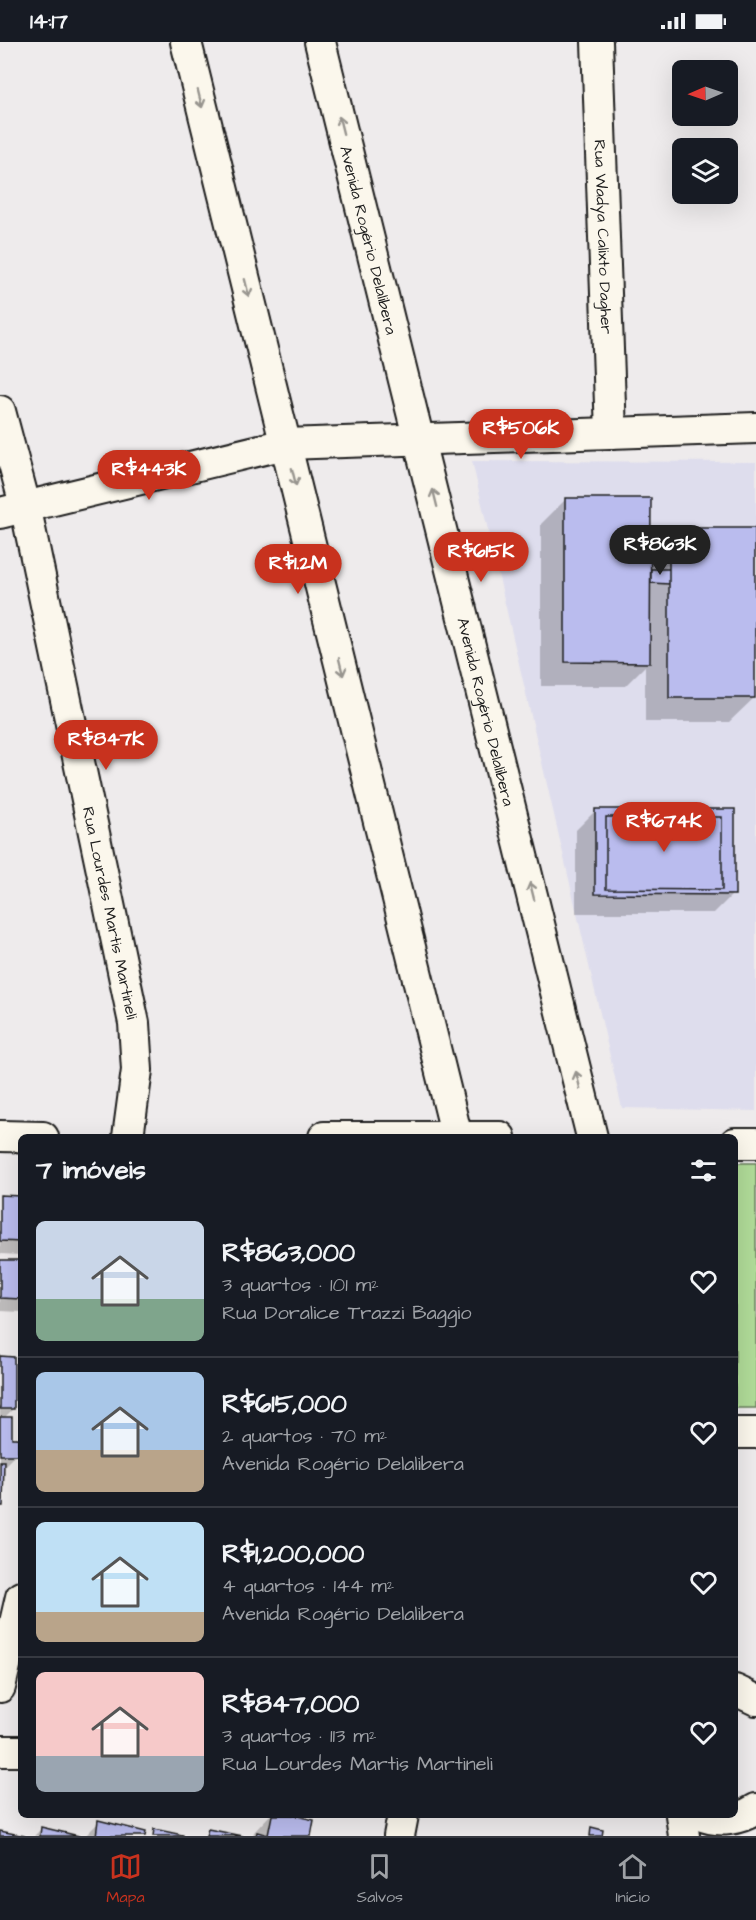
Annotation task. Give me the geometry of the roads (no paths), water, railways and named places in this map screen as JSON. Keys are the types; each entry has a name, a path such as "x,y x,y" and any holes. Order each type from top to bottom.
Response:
{"street":[{"path":"186,42 457,1134"},
{"name":"Avenida Rogério Delalibera","path":"320,42 591,1134"},
{"name":"Rua Wadya Calixto Dagher","path":"597,42 611,433"},
{"name":"Rua Lourdes Martis Martineli","path":"0,411 13,509 134,1023 136,1070 128,1134"},
{"path":"13,509 285,444 756,428"},
{"path":"0,1136 18,1136"},
{"path":"738,1143 756,1143"},
{"path":"738,1433 756,1433"},
{"path":"0,1687 18,1610"},
{"path":"0,1751 18,1751"},
{"path":"399,1836 402,1818"},
{"path":"681,1818 684,1836"},
{"path":"707,1818 748,1820"}]}
